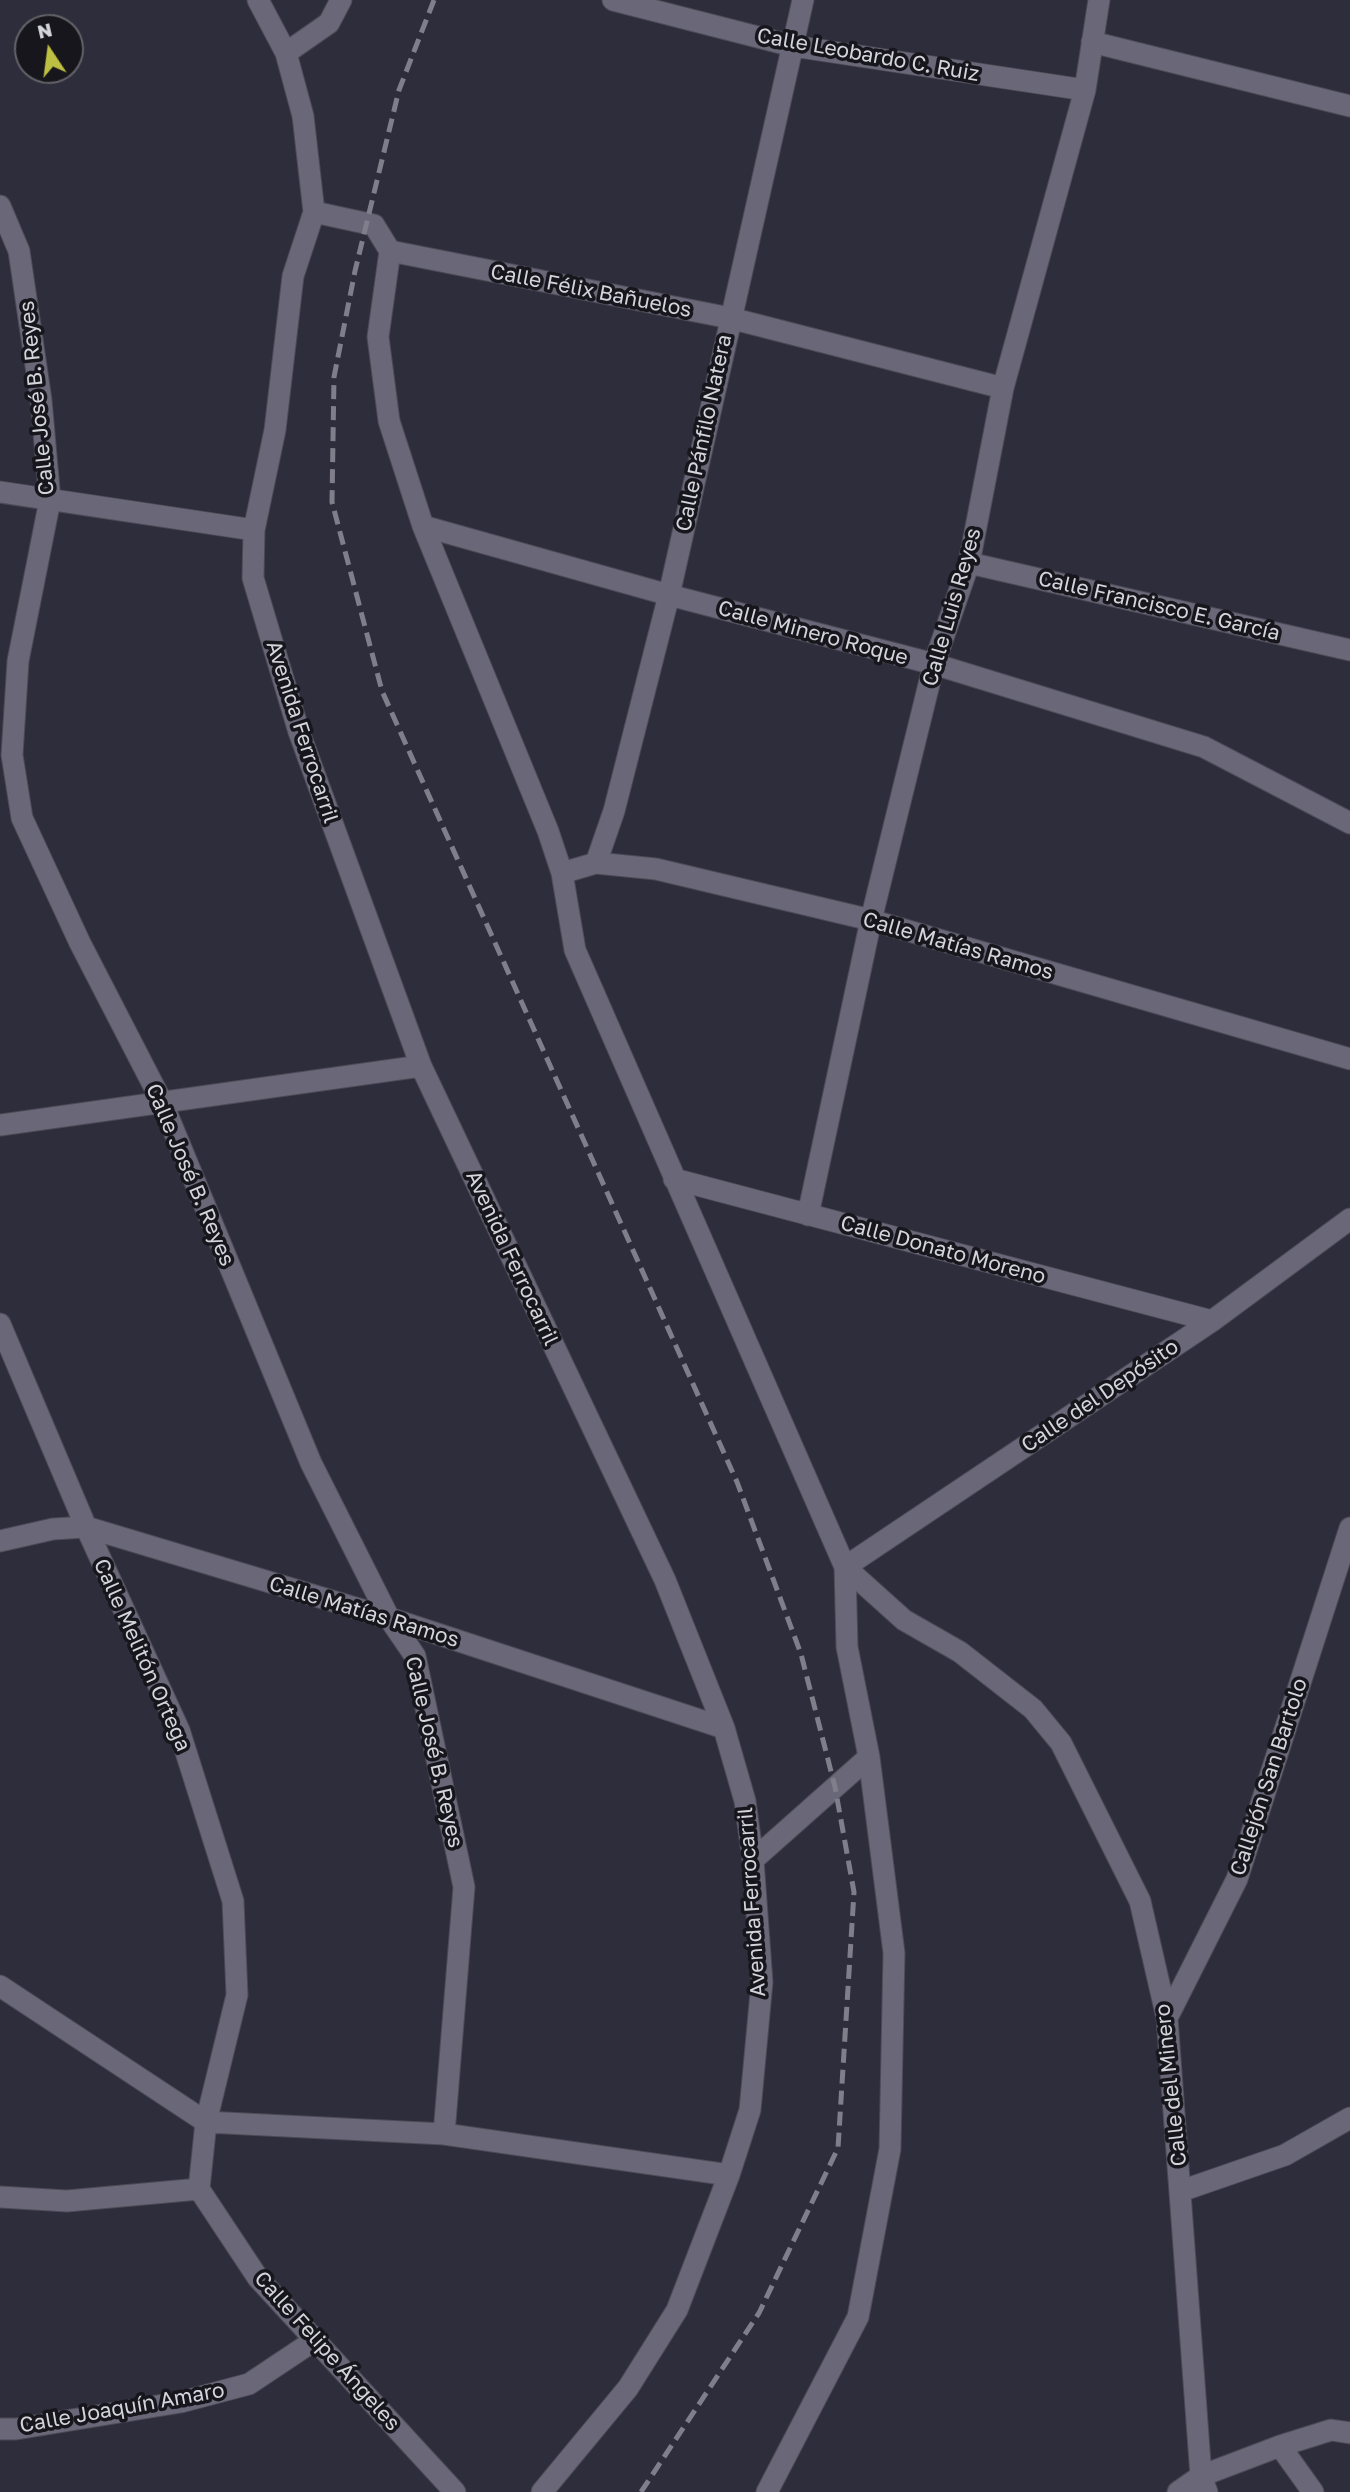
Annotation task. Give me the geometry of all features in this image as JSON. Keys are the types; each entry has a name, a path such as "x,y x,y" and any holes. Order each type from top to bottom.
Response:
{"street":[{"name":"Avenida Ferrocarril","path":"258,0 285,53 303,117 314,212 293,276 275,430 254,530 253,578 299,732 421,1066 665,1580 724,1728 745,1801 753,1860 762,1982 750,2110 729,2175 677,2310 628,2388 555,2480 542,2492"},
{"path":"285,53 328,23 341,0"},
{"name":"Calle Leobardo C. Ruiz","path":"613,0 793,46 1085,90"},
{"name":"Calle Pánfilo Natera","path":"596,863 614,811 668,595 803,0"},
{"name":"Calle Luis Reyes","path":"808,1215 871,920 934,664 969,564 1003,388 1085,90 1100,0"},
{"path":"1092,42 1350,106"},
{"name":"Calle José B. Reyes","path":"0,206 19,251 41,400 50,500 18,661 12,755 22,818 80,943 162,1102 311,1463 389,1618 415,1656 464,1887 444,2134"},
{"path":"314,212 374,225 390,251 378,337 389,421 423,526 548,831 562,873 575,950 845,1567 847,1647 869,1757 894,1953 890,2149 858,2317 767,2492"},
{"name":"Calle Félix Bañuelos","path":"390,251 730,318 1003,388"},
{"path":"0,492 254,530"},
{"name":"Calle Minero Roque","path":"423,526 668,595 934,664 1203,747 1350,823"},
{"name":"Calle Francisco E. García","path":"969,564 1350,650"},
{"name":"Calle Matías Ramos","path":"562,873 596,863 656,869 871,920 1350,1059"},
{"path":"0,1125 421,1066"},
{"name":"Calle Donato Moreno","path":"674,1179 1213,1321"},
{"name":"Calle del Depósito","path":"845,1567 1213,1321 1350,1219"},
{"name":"Calle Melitón Ortega","path":"0,1324 86,1527 178,1730 233,1901 237,1995 206,2122"},
{"name":"Calle Matías Ramos","path":"0,1541 53,1528 86,1527 389,1618 724,1728"},
{"name":"Callejón San Bartolo","path":"1167,2018 1237,1879 1350,1528"},
{"name":"Calle del Minero","path":"845,1567 904,1620 960,1652 1033,1709 1061,1743 1140,1900 1167,2018 1204,2484"},
{"path":"753,1860 869,1757"},
{"path":"0,1986 206,2122 444,2134 729,2175"},
{"path":"1181,2191 1285,2155 1350,2118"},
{"path":"0,2197 67,2201 199,2189 206,2122"},
{"name":"Calle Felipe Ángeles","path":"199,2189 258,2278 455,2492"},
{"name":"Calle Joaquín Amaro","path":"0,2429 16,2429 181,2402 249,2384 315,2340"},
{"path":"1178,2492 1204,2484 1280,2446 1331,2430 1350,2433"},
{"path":"1280,2446 1313,2492"}],"railway":[{"path":"434,0 399,90 355,271 334,377 332,502 382,691 737,1482 801,1654 835,1787 854,1892 838,2148 759,2313 641,2492"}]}
